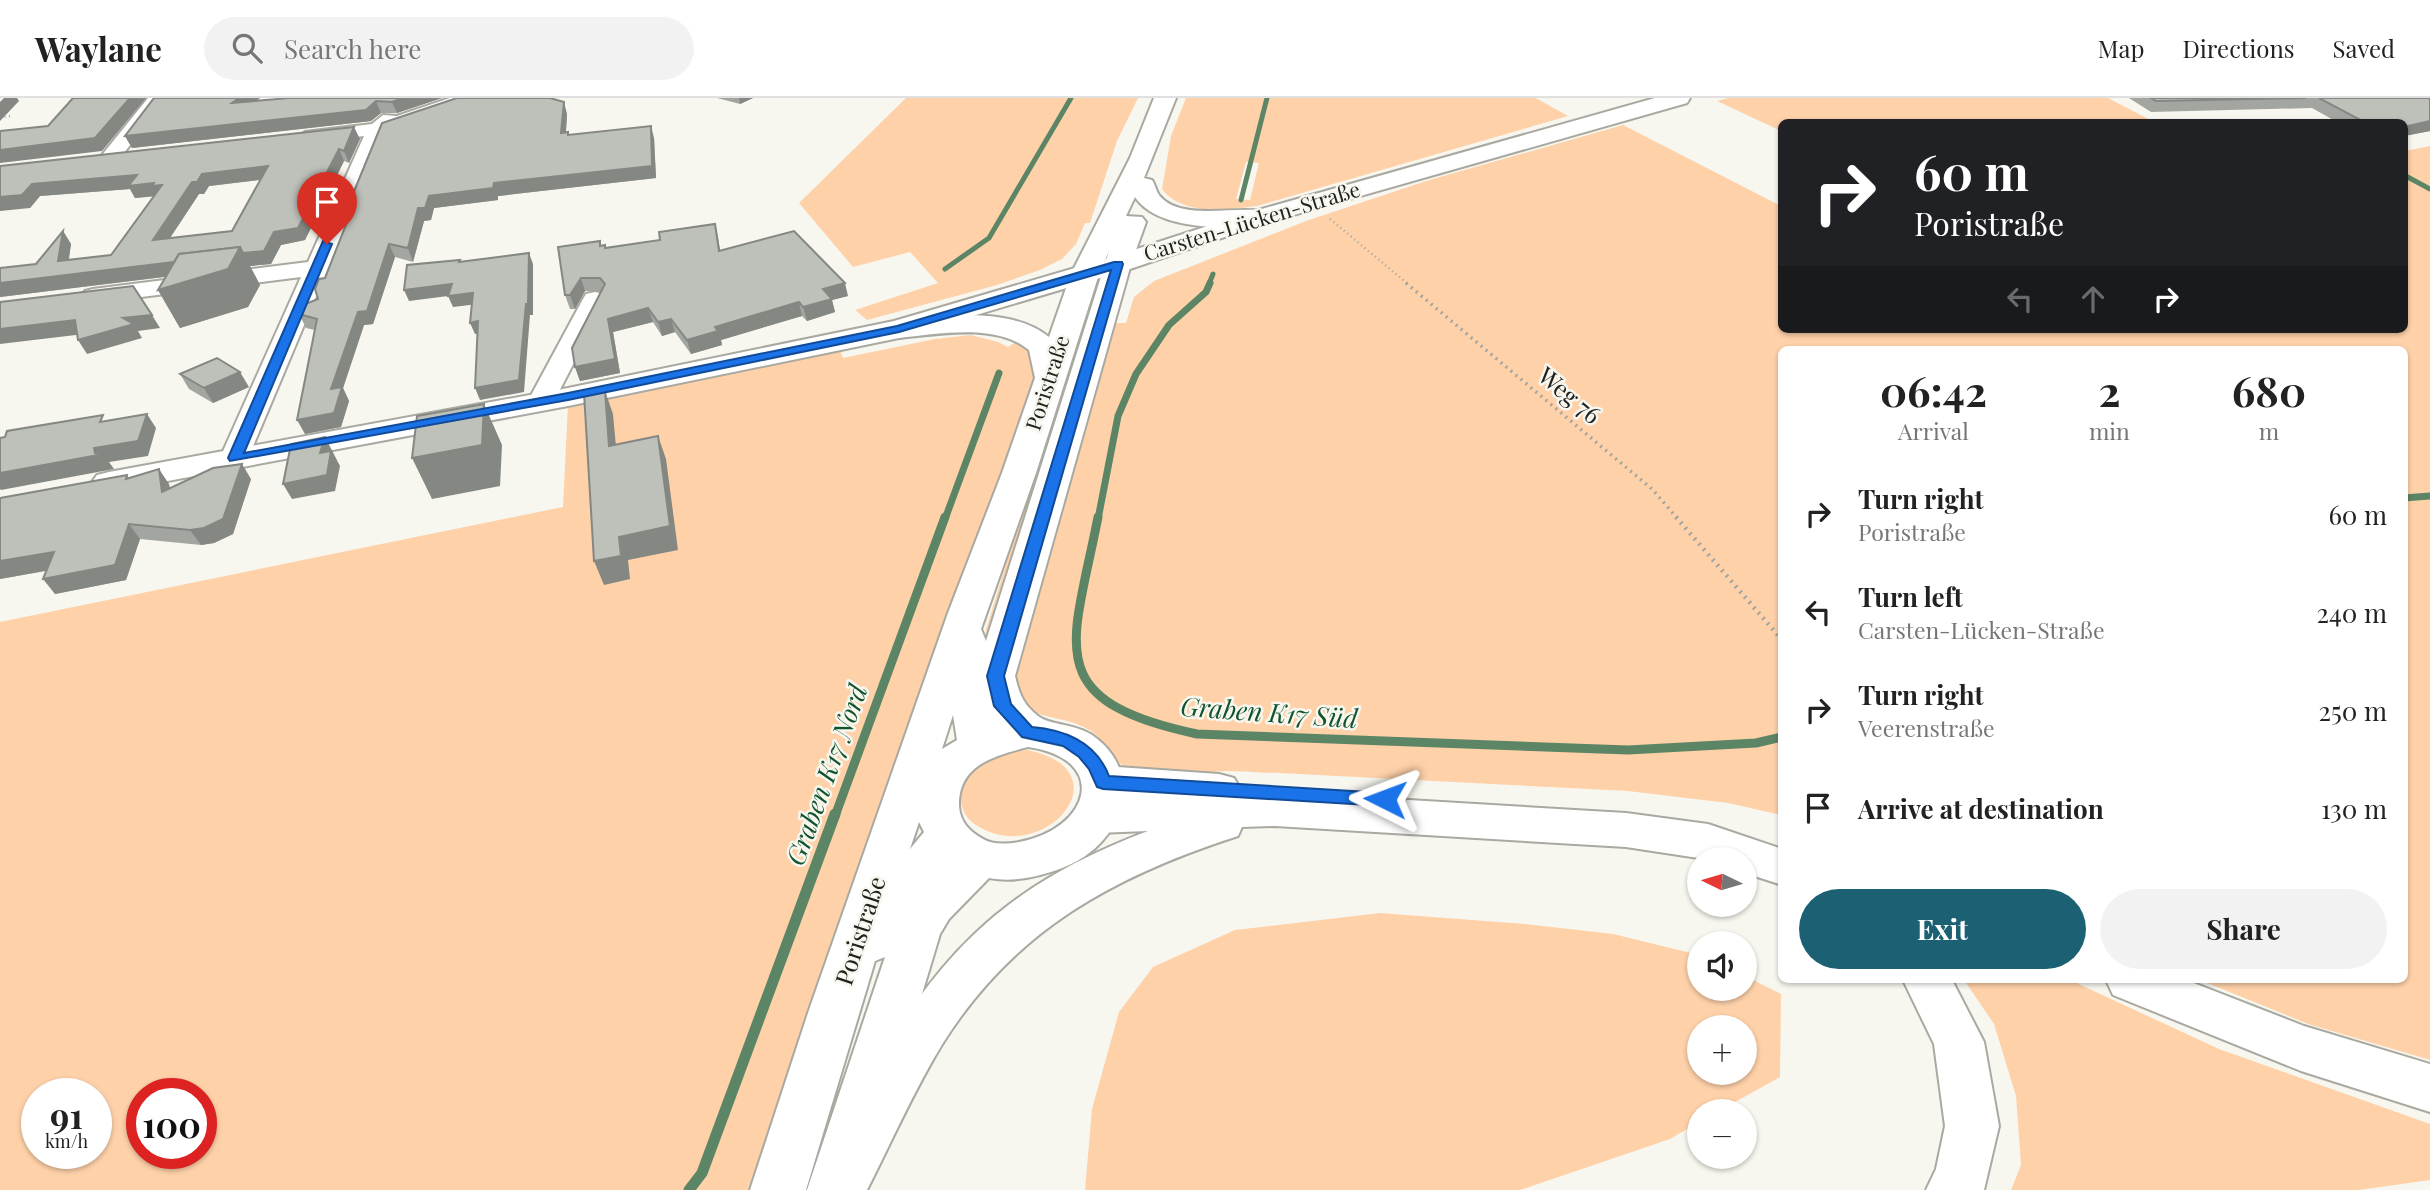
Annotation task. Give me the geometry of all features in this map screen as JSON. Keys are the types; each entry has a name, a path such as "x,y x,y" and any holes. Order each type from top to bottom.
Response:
{"main road":[{"name":"Poristraße","path":"778,1190 834,1010 967,613 1050,378 1101,269 1165,98"},
{"name":"Carsten-Lücken-Straße","path":"78,488 541,401 899,329 1101,269 1260,217 1679,98"},
{"name":"Poristraße","path":"1028,732 1003,706 995,676 1101,269 1131,229 1143,186 1142,158"},
{"path":"1143,186 1149,200 1174,212 1207,219 1260,217"},
{"path":"899,329 968,324 1018,334 1033,339 1043,347 1050,378"},
{"name":"Poristraße","path":"967,613 969,684 978,744"},
{"path":"1028,732 1049,734 1069,741 1085,752 1097,766 1100,799 1082,835 1061,850 1034,859 1007,862 963,847 936,821 937,786 953,762 978,744 1002,735 1028,732"},
{"path":"1100,799 1626,830 1708,842 1778,866"},
{"path":"1100,799 1629,814 1692,820 1778,836"},
{"path":"836,1190 927,1026 968,973 1004,933 1054,895 1090,873 1145,849 1275,809"},
{"name":"Poristraße","path":"834,1010 893,906 963,847"},
{"path":"836,1190 918,929 963,847"},
{"path":"1929,983 1959,1042 1972,1126 1961,1181 1954,1190"},
{"path":"2138,983 2301,1048 2430,1088"}],"street":[{"path":"136,156 102,160 158,98"},
{"path":"234,458 377,129 417,98"},
{"path":"297,138 377,129 468,98"},
{"path":"64,299 317,268"},
{"path":"541,401 595,299"}],"path":[{"path":"0,117 13,116"},
{"name":"Weg 76","path":"1310,203 1652,489 1778,635"}],"shaded area":[{"path":"906,98 1138,98 1117,141 1090,223 1085,223 1076,244 1062,259 997,285 867,320 855,310 938,283 910,252 853,267 799,203"},
{"path":"1186,98 1536,98 1568,116 1257,206 1233,209 1206,209 1181,204 1162,189 1171,136","holes":["1246,162 1259,163 1250,200 1236,199"]},
{"path":"1728,98 2108,98 2148,119 1778,119 1778,130 1717,101"},
{"path":"1623,125 1778,204 1778,333 2408,333 2408,150 2430,146 2430,1060 2308,1024 2207,983 2408,983 2408,346 1778,346 1778,814 1728,803 1628,791 1238,771 1161,776 1124,766 1091,731 1078,724 1043,715 1025,704 1013,677 1111,323 1126,323 1134,297 1154,281 1306,221 1426,181"},
{"path":"1079,324 1084,324 1060,398 1047,458 981,662 986,630"},
{"path":"971,335 1008,347 1019,340 1036,356 1041,376 759,1190 0,1190 0,622 563,507 568,404 840,350 843,358 935,339"},
{"path":"1027,750 1057,761 1071,776 1073,794 1065,812 1049,826 1027,835 1002,835 976,825 963,810 961,801 965,782 977,766 990,757"},
{"path":"1380,913 1613,934 1687,952 1687,1001 1757,1001 1757,982 1781,994 1780,1077 1741,1099 1687,1099 1687,1129 1670,1139 1520,1190 1085,1190 1092,1109 1119,1012 1153,967 1235,930"},
{"path":"1966,983 2076,983 2219,1049 2430,1124 2430,1180 2359,1190 2011,1190 2021,1165 2016,1096 1994,1024"}],"building":[{"path":"73,98 130,98 95,138 0,150 0,131 48,126"},
{"path":"154,98 239,98 232,103 289,98 403,98 392,102 376,101 366,110 125,136"},
{"path":"457,98 550,98 564,102 561,133 568,132 568,135 651,126 652,166 494,183 493,188 429,196 425,208 418,208 408,248 389,244 367,311 358,312 331,389 342,387 334,413 297,420 317,319 299,314 303,305 318,299 315,289 319,279 325,278 347,222 341,223 382,123"},
{"path":"2151,98 2306,98 2156,101"},
{"path":"2319,98 2430,98 2430,121 2408,126 2408,119 2358,119"},
{"path":"354,127 344,151 339,149 298,228 274,232 264,251 243,253 240,247 179,254 174,262 0,283 0,268 36,264 63,231 58,261 111,255 162,185 152,186 154,183 128,186 137,175 32,184 22,195 0,197 0,166","holes":["268,166 232,231 153,240 192,182 197,182 202,174"]},
{"path":"715,224 719,251 794,231 845,283 823,289 832,299 803,307 799,302 715,327 718,331 687,340 671,319 658,322 648,308 608,319 615,359 575,367 572,348 605,284 600,278 581,278 570,295 565,295 558,247 600,241 600,246 605,245 605,248 660,240 659,232"},
{"path":"240,247 228,269 158,290 179,254"},
{"path":"529,253 528,304 519,380 475,388 478,321 470,323 473,293 448,296 452,284 404,290 407,265 460,260 459,262"},
{"path":"133,286 152,315 123,318 134,324 78,340 75,320 0,329 0,302"},
{"path":"217,358 240,372 204,388 180,374"},
{"path":"605,391 609,446 658,436 670,526 619,537 621,556 594,561 584,393"},
{"path":"484,404 482,445 412,458 417,416"},
{"path":"147,414 138,441 94,448 95,453 104,454 0,473 0,438 5,437 7,431 103,415 100,422"},
{"path":"325,437 320,453 331,451 327,475 283,484 291,444"},
{"path":"242,464 223,519 204,528 190,530 129,524 115,565 43,579 54,552 0,561 0,498 127,475 126,479 159,469 162,492 213,468"}],"waterway":[{"name":"Graben K17 Nord","path":"945,269 989,238 1071,98"},
{"name":"Graben K17 Süd","path":"1241,200 1267,98"},
{"path":"2408,177 2430,189"},
{"name":"Graben K17 Süd","path":"1209,284 1213,274"},
{"name":"Graben K17 Süd","path":"1098,519 1118,416 1136,374 1169,325 1206,292 1210,283"},
{"name":"Graben K17 Nord","path":"945,519 999,373"},
{"name":"Graben K17 Süd","path":"2408,498 2430,496"},
{"name":"Graben K17 Nord","path":"835,816 945,517"},
{"name":"Graben K17 Süd","path":"1098,517 1076,633 1078,661 1089,684 1111,704 1146,720 1197,734 1628,750 1756,743 1778,738"},
{"name":"Graben K17 Nord","path":"689,1190 702,1173 835,814"}],"route":[{"path":"327,244 234,458 568,397 899,329 1118,264 995,676 1003,706 1028,732 1049,734 1069,741 1085,752 1097,766 1103,782 1385,799"}]}
